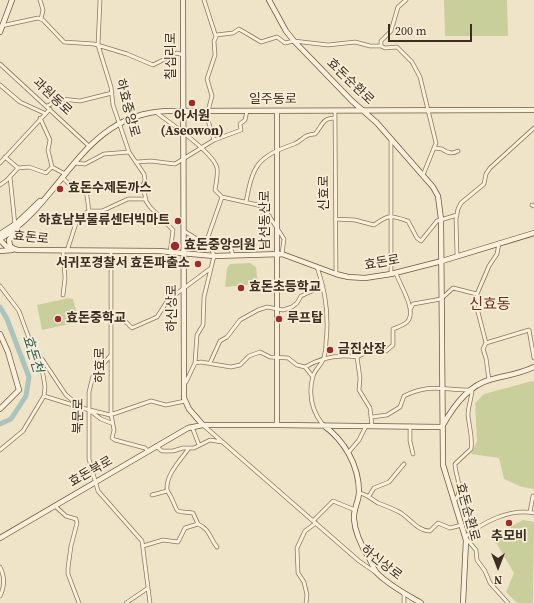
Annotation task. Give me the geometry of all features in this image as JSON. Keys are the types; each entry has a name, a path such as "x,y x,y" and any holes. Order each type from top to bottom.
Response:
{"street":[{"path":"0,32 12,0"},
{"path":"40,0 43,10 40,19"},
{"name":"하효중앙로","path":"100,0 98,45 112,93 113,105 129,152 144,174 143,186 146,200"},
{"name":"칠십리로","path":"183,0 184,112"},
{"path":"204,0 216,35 216,56 207,79 212,96 207,112 214,140"},
{"name":"효돈순환로","path":"269,0 286,31 294,41 352,101 377,123 423,175 438,196 442,219 441,299 443,465 465,537 463,603"},
{"path":"381,46 381,41 391,31 398,7 406,0"},
{"path":"1,26 40,19"},
{"path":"40,19 64,42 98,45 127,54 153,66 177,54 183,55"},
{"path":"216,35 233,33 242,29 261,42 277,37 285,43 294,41 328,45 356,42 385,48 397,47 412,62 420,77 427,111 436,143 423,175"},
{"name":"과원동로","path":"0,64 89,146"},
{"path":"0,85 20,102 44,113"},
{"path":"0,163 48,107 62,99 80,101 112,93"},
{"name":"일주동로","path":"0,239 25,222 38,208 63,175 89,146 108,130 119,123 155,112 534,110"},
{"path":"137,162 151,161 175,164 214,140 241,130 240,124 245,120 247,111"},
{"name":"신효로","path":"335,111 336,274"},
{"path":"377,123 376,118 379,111"},
{"path":"155,112 203,148 217,168 215,190 222,197 246,202 264,208 276,227"},
{"name":"하신상로","path":"184,112 185,401 192,414 203,425 359,561 404,593 421,603"},
{"name":"남선동산로","path":"277,112 276,227 280,254 276,358 277,425"},
{"path":"40,118 50,140 48,150 52,166 63,175 72,187 86,188 89,211"},
{"path":"246,202 251,176 263,159 277,150 296,143 306,134 315,134 322,121 327,118 335,118"},
{"path":"457,256 457,215 461,203 484,184 486,174 490,168 534,128"},
{"path":"305,368 324,358 341,355 357,357 373,349 386,351 393,345 393,329 406,323 410,319 411,308 408,295 393,273 391,139"},
{"path":"434,148 442,149 446,152 458,152"},
{"path":"74,163 85,164 104,154 129,152"},
{"path":"5,157 18,168"},
{"path":"0,185 18,168 29,167 46,173 52,166"},
{"path":"10,177 15,224"},
{"name":"일주동로","path":"0,234 15,224 45,197"},
{"path":"184,382 186,382 195,363 197,335 203,325 204,298 214,256 208,237 222,197"},
{"path":"65,251 78,217 89,211 102,211 128,199 146,200 150,207 173,230 170,252"},
{"path":"18,250 10,246 9,240 11,235 29,220 38,208"},
{"path":"336,219 355,220 374,225 386,216 391,215 408,221 417,238 421,241 427,236 429,229 442,219 457,215"},
{"path":"184,231 202,242 210,244 229,244 233,256"},
{"name":"효돈로","path":"0,239 7,247 18,250 170,252 214,256 280,254 336,274 348,277 365,278 442,261 534,233"},
{"path":"490,380 483,349 486,343 478,312 479,303 477,294 489,266 497,254 499,243"},
{"path":"0,251 18,250"},
{"name":"효돈로","path":"63,295 65,278 65,251"},
{"name":"하효로","path":"111,251 111,414 114,430 112,439 144,448 148,451"},
{"path":"317,266 323,286 328,313 324,358 313,377 312,407 323,425 335,434 348,453 359,493 354,517 355,527 362,546 376,573"},
{"path":"111,317 121,318 132,328 157,316 168,300 212,267"},
{"path":"0,286 19,311 30,341 66,395 82,408"},
{"path":"210,363 220,341 227,337 240,320 258,310 267,307 277,310 292,307 297,303 301,296 323,286"},
{"path":"411,308 413,304 441,299 453,288 477,294"},
{"path":"486,343 530,330 534,358"},
{"path":"0,334 8,352 19,390 0,409"},
{"path":"195,363 210,363 231,367 240,365 249,356 260,352 270,357 288,358 297,365 305,368 313,377"},
{"name":"북문로","path":"111,355 93,376 89,392 89,459 98,491 140,536 143,546"},
{"path":"0,450 23,431 44,396 45,387 40,356"},
{"path":"357,357 360,378 359,390 370,408 372,426"},
{"path":"190,427 203,425 323,425 442,427 455,407 478,384 519,374 534,367"},
{"path":"372,417 387,415 400,406 402,398 409,394 431,387 471,390"},
{"path":"454,500 458,494 459,485 455,464 471,449 472,437 468,414 471,390"},
{"path":"44,396 89,410 111,414 151,401 166,405 185,401"},
{"path":"89,410 102,419 112,423"},
{"path":"192,414 190,427 199,445"},
{"path":"348,453 359,440 366,426"},
{"path":"410,426 410,441 413,454"},
{"name":"효돈북로","path":"0,538 190,427"},
{"path":"156,446 162,451 194,448 210,440 222,442"},
{"path":"189,448 168,479 167,491 171,497 174,508 181,512 193,513 198,524 208,531 217,548"},
{"path":"369,496 374,488 390,482 404,464"},
{"path":"152,495 167,491"},
{"path":"359,493 369,496 378,503 401,513 411,522 426,531 430,531 438,523 450,528 462,525"},
{"path":"508,603 490,583 478,560 476,550 465,537 489,521 506,514 532,512 533,496"},
{"path":"306,603 307,595 304,582 298,573 297,548 305,531 333,501 355,510"},
{"path":"55,506 66,516 76,519 77,522 71,546 68,574 77,595 78,603"},
{"path":"150,603 143,546 163,540 178,542 185,528 198,524"},
{"path":"0,568 3,573 4,588 0,596"},
{"path":"126,603 148,588"},
{"path":"404,593 404,603"}],"green space":[{"path":"444,0 507,0 508,36 445,36"},
{"path":"250,263 256,267 258,284 225,287 227,268 230,264"},
{"path":"69,298 73,299 79,322 42,330 37,305"},
{"path":"532,381 534,382 534,489 522,487 504,479 499,458 471,454 477,441 475,403 484,394"},
{"path":"523,520 534,522 533,603 517,603 506,592 514,573 492,536"}],"waterway":[{"name":"효돈천","path":"0,307 7,319 29,377 26,396 11,419 0,424"}],"place":[{"name":"아서원 (Aseowon)","path":"192,103"},
{"name":"효돈수제돈까스","path":"60,189"},
{"name":"하효남부물류센터빅마트","path":"178,221"},
{"name":"효돈중앙의원","path":"175,246"},
{"name":"서귀포경찰서 효돈파출소","path":"198,264"},
{"name":"효돈초등학교","path":"241,288"},
{"name":"효돈중학교","path":"58,319"},
{"name":"루프탑","path":"279,319"},
{"name":"금진산장","path":"330,350"},
{"name":"추모비","path":"509,523"}],"district":[{"name":"신효동","path":"490,305"}]}
